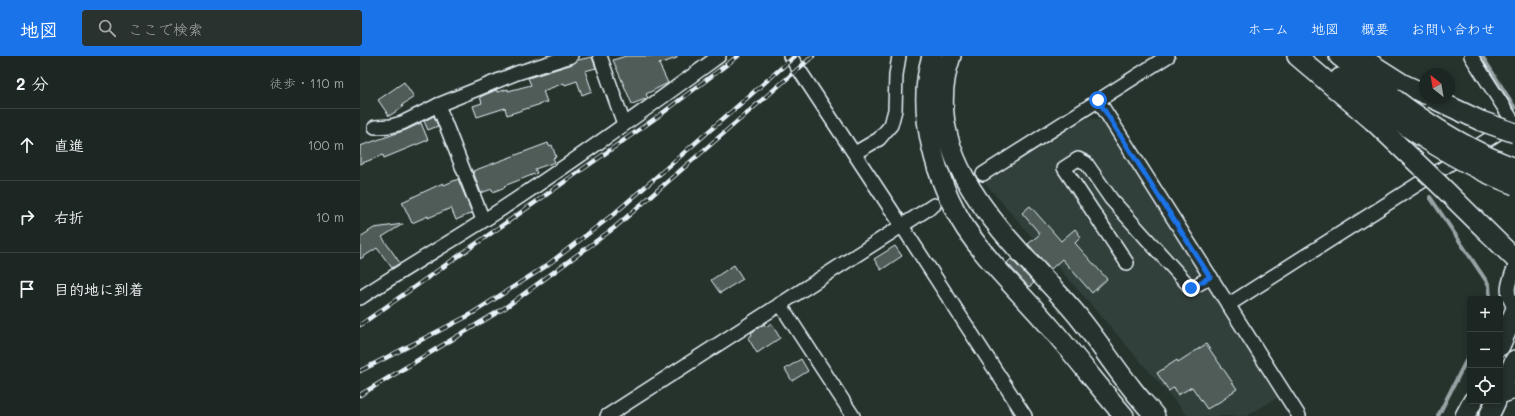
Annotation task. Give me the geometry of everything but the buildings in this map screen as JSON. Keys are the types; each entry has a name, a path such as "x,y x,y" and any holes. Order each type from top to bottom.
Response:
{"highway":[{"path":"932,56 928,68 925,94 927,120 933,151 942,179 954,207 966,229 982,251 1052,328 1124,416"},
{"path":"951,56 944,93 945,119 950,145 960,170 973,193 999,228 1073,310 1131,388 1156,416"},
{"path":"1297,56 1420,118 1448,136 1480,153 1515,168"},
{"path":"1310,56 1388,103 1419,95"},
{"path":"1339,56 1438,148 1498,179 1515,185"},
{"path":"1359,56 1439,184 1515,259"},
{"path":"1445,104 1481,121 1515,133"},
{"path":"1503,339 1515,310"},
{"path":"1503,386 1515,360"},
{"path":"1465,416 1471,404"},
{"path":"1489,416 1495,404"}],"street":[{"path":"375,127 391,126 402,123 438,105 517,73 572,56"},
{"path":"600,56 624,124"},
{"path":"360,298 411,264 483,220 624,124 719,56"},
{"path":"790,56 1025,416"},
{"path":"855,154 879,139 891,125 895,110 896,76 899,56"},
{"path":"984,174 1168,56"},
{"path":"1228,305 1514,123 1471,56"},
{"path":"1098,100 1299,416"},
{"path":"438,105 483,220"},
{"path":"1127,263 1064,168 1078,159 1086,163 1111,199 1191,288 1210,277"},
{"path":"607,416 934,205"},
{"path":"1515,266 1508,283 1508,290 1509,300 1515,310"},
{"path":"780,304 853,416"},
{"path":"1503,396 1515,392"}],"shaded area":[{"path":"1087,118 1105,120 1280,396 1247,416 1188,416 985,183"}],"waterway":[{"path":"1482,56 1515,108"},
{"path":"1430,197 1489,285 1490,296"},
{"path":"1438,416 1467,359"},
{"path":"1008,402 1016,416"}],"railway":[{"path":"360,325 660,115 738,56"},
{"path":"360,371 468,316 546,266 615,213 795,56"},
{"path":"360,395 506,307 614,228 813,56"}],"route":[{"path":"1098,100 1210,277 1191,288"}]}
